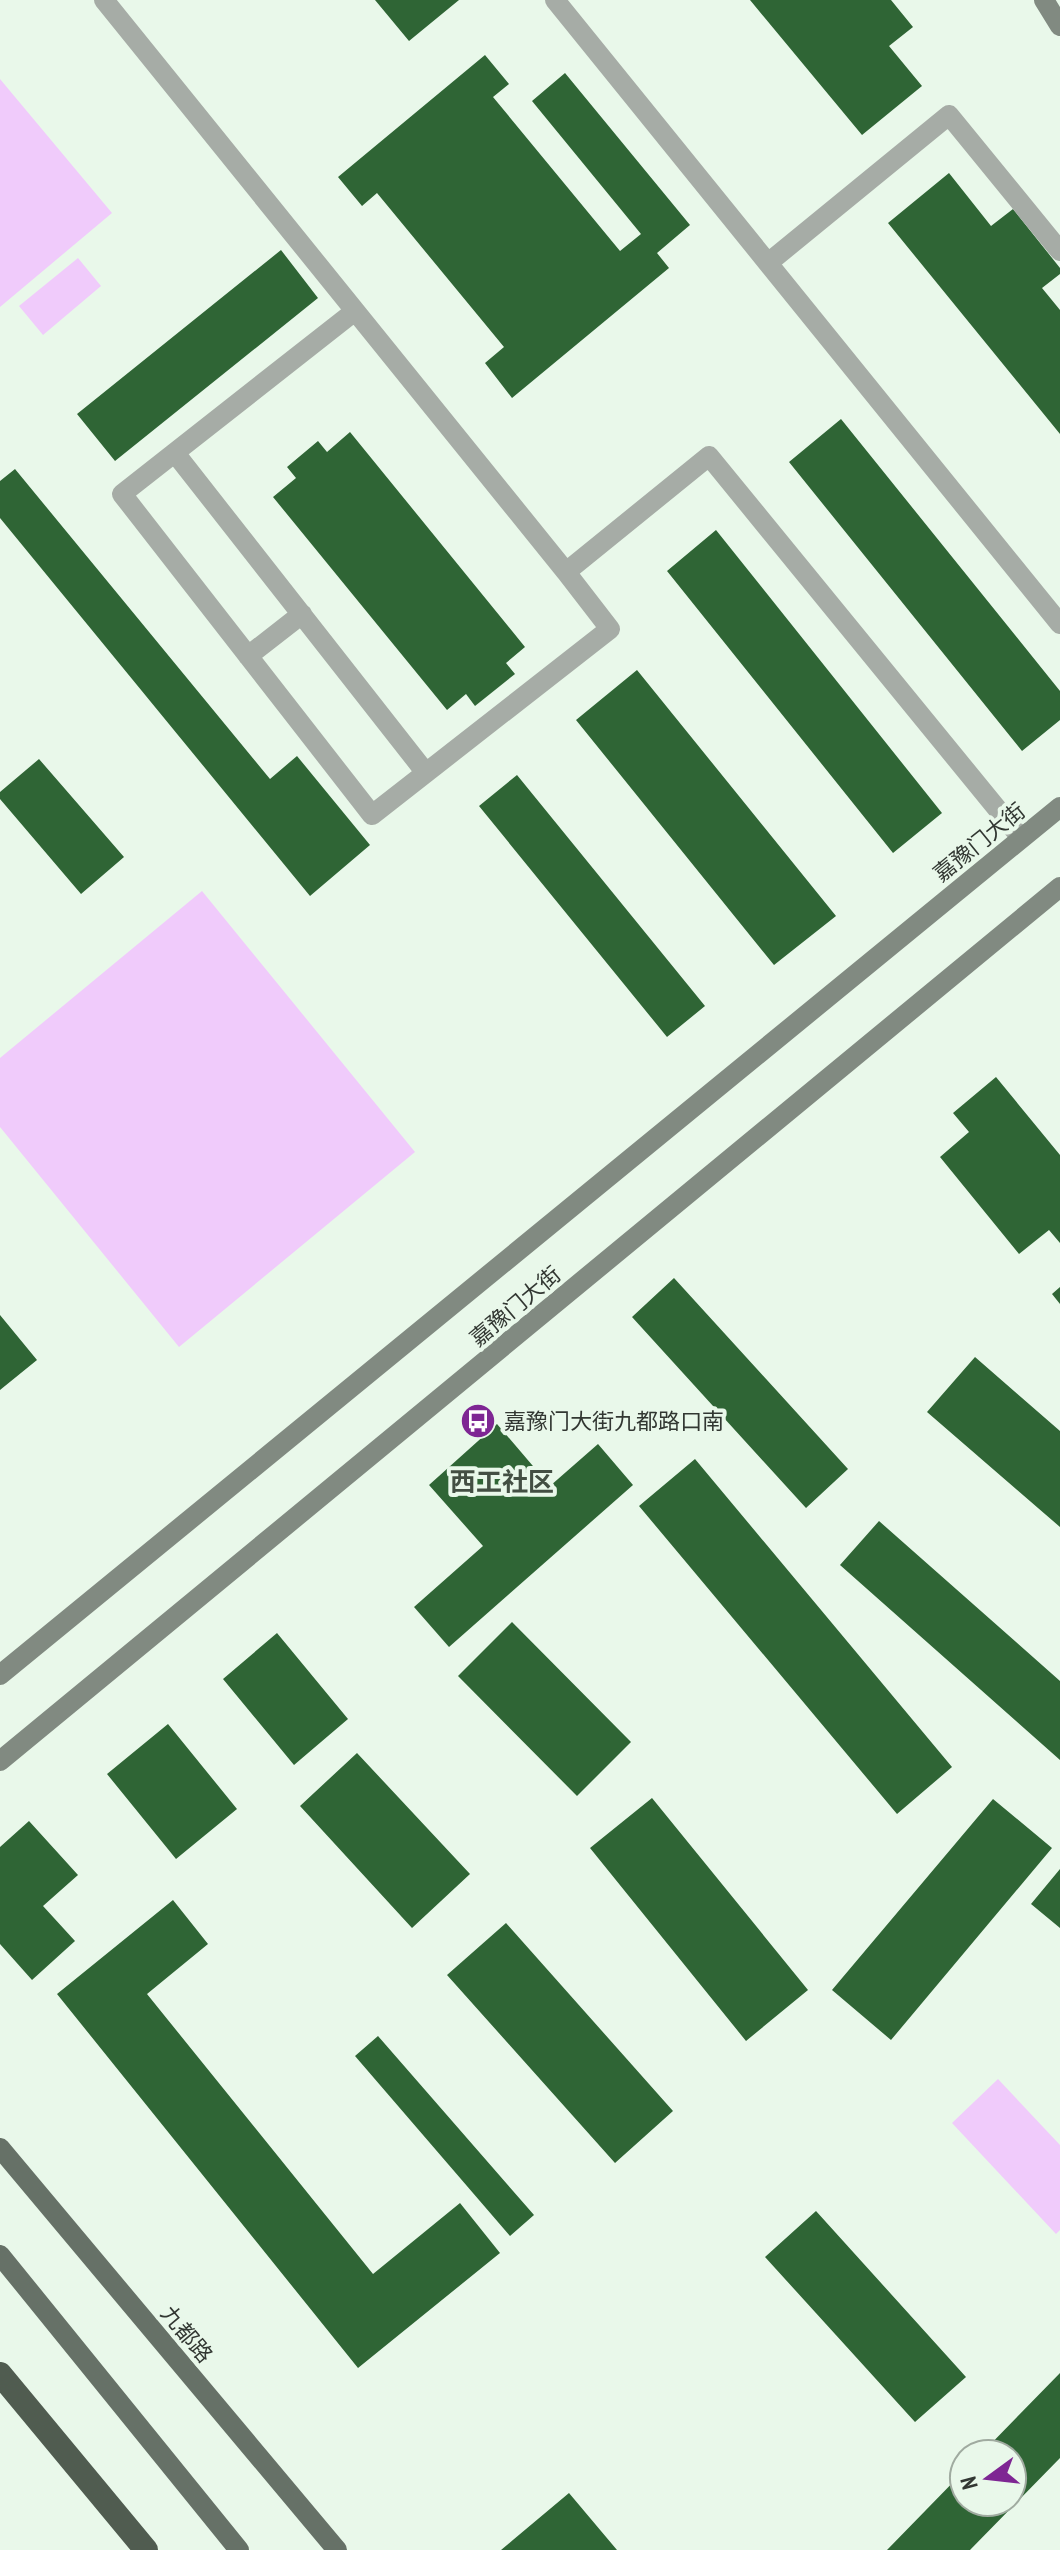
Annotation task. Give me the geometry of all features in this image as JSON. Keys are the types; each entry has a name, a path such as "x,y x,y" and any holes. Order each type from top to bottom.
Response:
{"highway":[{"path":"0,2374 146,2550"}],"main road":[{"path":"1044,0 1060,26"},
{"name":"嘉豫门大街","path":"0,1675 1060,807"},
{"name":"嘉豫门大街","path":"0,1761 1060,887"},
{"name":"九都路","path":"0,2148 337,2550"},
{"path":"0,2255 239,2550"}],"lane":[{"path":"104,0 566,572 610,629 372,815 122,494 355,311"},
{"path":"555,0 1060,624"},
{"path":"768,263 949,115 1060,251"},
{"path":"175,453 426,773"},
{"path":"566,572 709,456 1021,838"},
{"path":"248,656 302,614"}],"shaded area":[{"path":"0,79 112,213 0,307"},
{"path":"78,258 101,286 43,335 19,306"},
{"path":"202,891 415,1152 179,1347 0,1127 0,1058"},
{"path":"998,2079 1060,2145 1060,2230 1056,2234 952,2123"}],"building":[{"path":"375,0 459,0 409,41"},
{"path":"750,0 891,0 913,27 889,46 922,86 862,135"},
{"path":"485,55 509,84 493,97 620,251 641,234 532,101 565,73 690,225 657,253 669,268 512,398 485,363 504,347 377,193 362,206 338,177"},
{"path":"949,173 991,226 1013,209 1060,268 1060,274 1042,288 1060,310 1060,434 888,223"},
{"path":"281,250 318,298 115,461 77,414"},
{"path":"841,419 1060,691 1060,720 1022,751 789,462"},
{"path":"350,432 525,647 506,663 515,674 475,706 466,694 447,710 273,497 296,478 287,467 318,441 327,452"},
{"path":"15,469 270,779 297,756 370,845 310,896 0,518 0,481"},
{"path":"716,530 942,813 893,853 667,571"},
{"path":"637,670 836,916 774,965 576,720"},
{"path":"39,759 124,857 81,894 0,799 0,792"},
{"path":"517,775 705,1006 667,1037 479,806"},
{"path":"996,1077 1060,1155 1060,1243 1049,1230 1019,1254 940,1157 969,1132 953,1113"},
{"path":"674,1278 848,1469 806,1508 632,1317"},
{"path":"1060,1287 1060,1304 1052,1294"},
{"path":"0,1315 37,1360 0,1390"},
{"path":"975,1357 1060,1431 1060,1527 927,1412"},
{"path":"497,1424 550,1486 598,1444 633,1485 449,1647 414,1607 483,1546 429,1485"},
{"path":"695,1459 952,1767 897,1814 639,1506"},
{"path":"879,1521 1060,1681 1060,1760 840,1565"},
{"path":"512,1622 631,1742 577,1796 458,1676"},
{"path":"277,1633 348,1719 294,1765 223,1679"},
{"path":"168,1724 237,1809 176,1859 107,1774"},
{"path":"357,1753 470,1874 412,1928 300,1806"},
{"path":"652,1798 808,1990 746,2041 590,1848"},
{"path":"993,1799 1052,1848 891,2040 832,1990"},
{"path":"29,1821 78,1875 43,1906 75,1941 32,1980 0,1944 0,1847"},
{"path":"1060,1869 1060,1928 1031,1904"},
{"path":"173,1900 208,1944 147,1994 373,2274 460,2203 500,2253 358,2368 57,1994"},
{"path":"506,1923 673,2111 615,2163 447,1975"},
{"path":"378,2036 534,2215 510,2236 355,2056"},
{"path":"816,2211 966,2377 915,2422 765,2257"},
{"path":"1060,2373 1060,2458 1028,2491 1028,2438 997,2438"},
{"path":"948,2487 948,2518 1001,2518 970,2550 887,2550"},
{"path":"569,2493 617,2550 501,2550"}],"place":[{"name":"嘉豫门大街九都路口南","path":"478,1421"}],"district":[{"name":"西工社区","path":"502,1481"}]}
